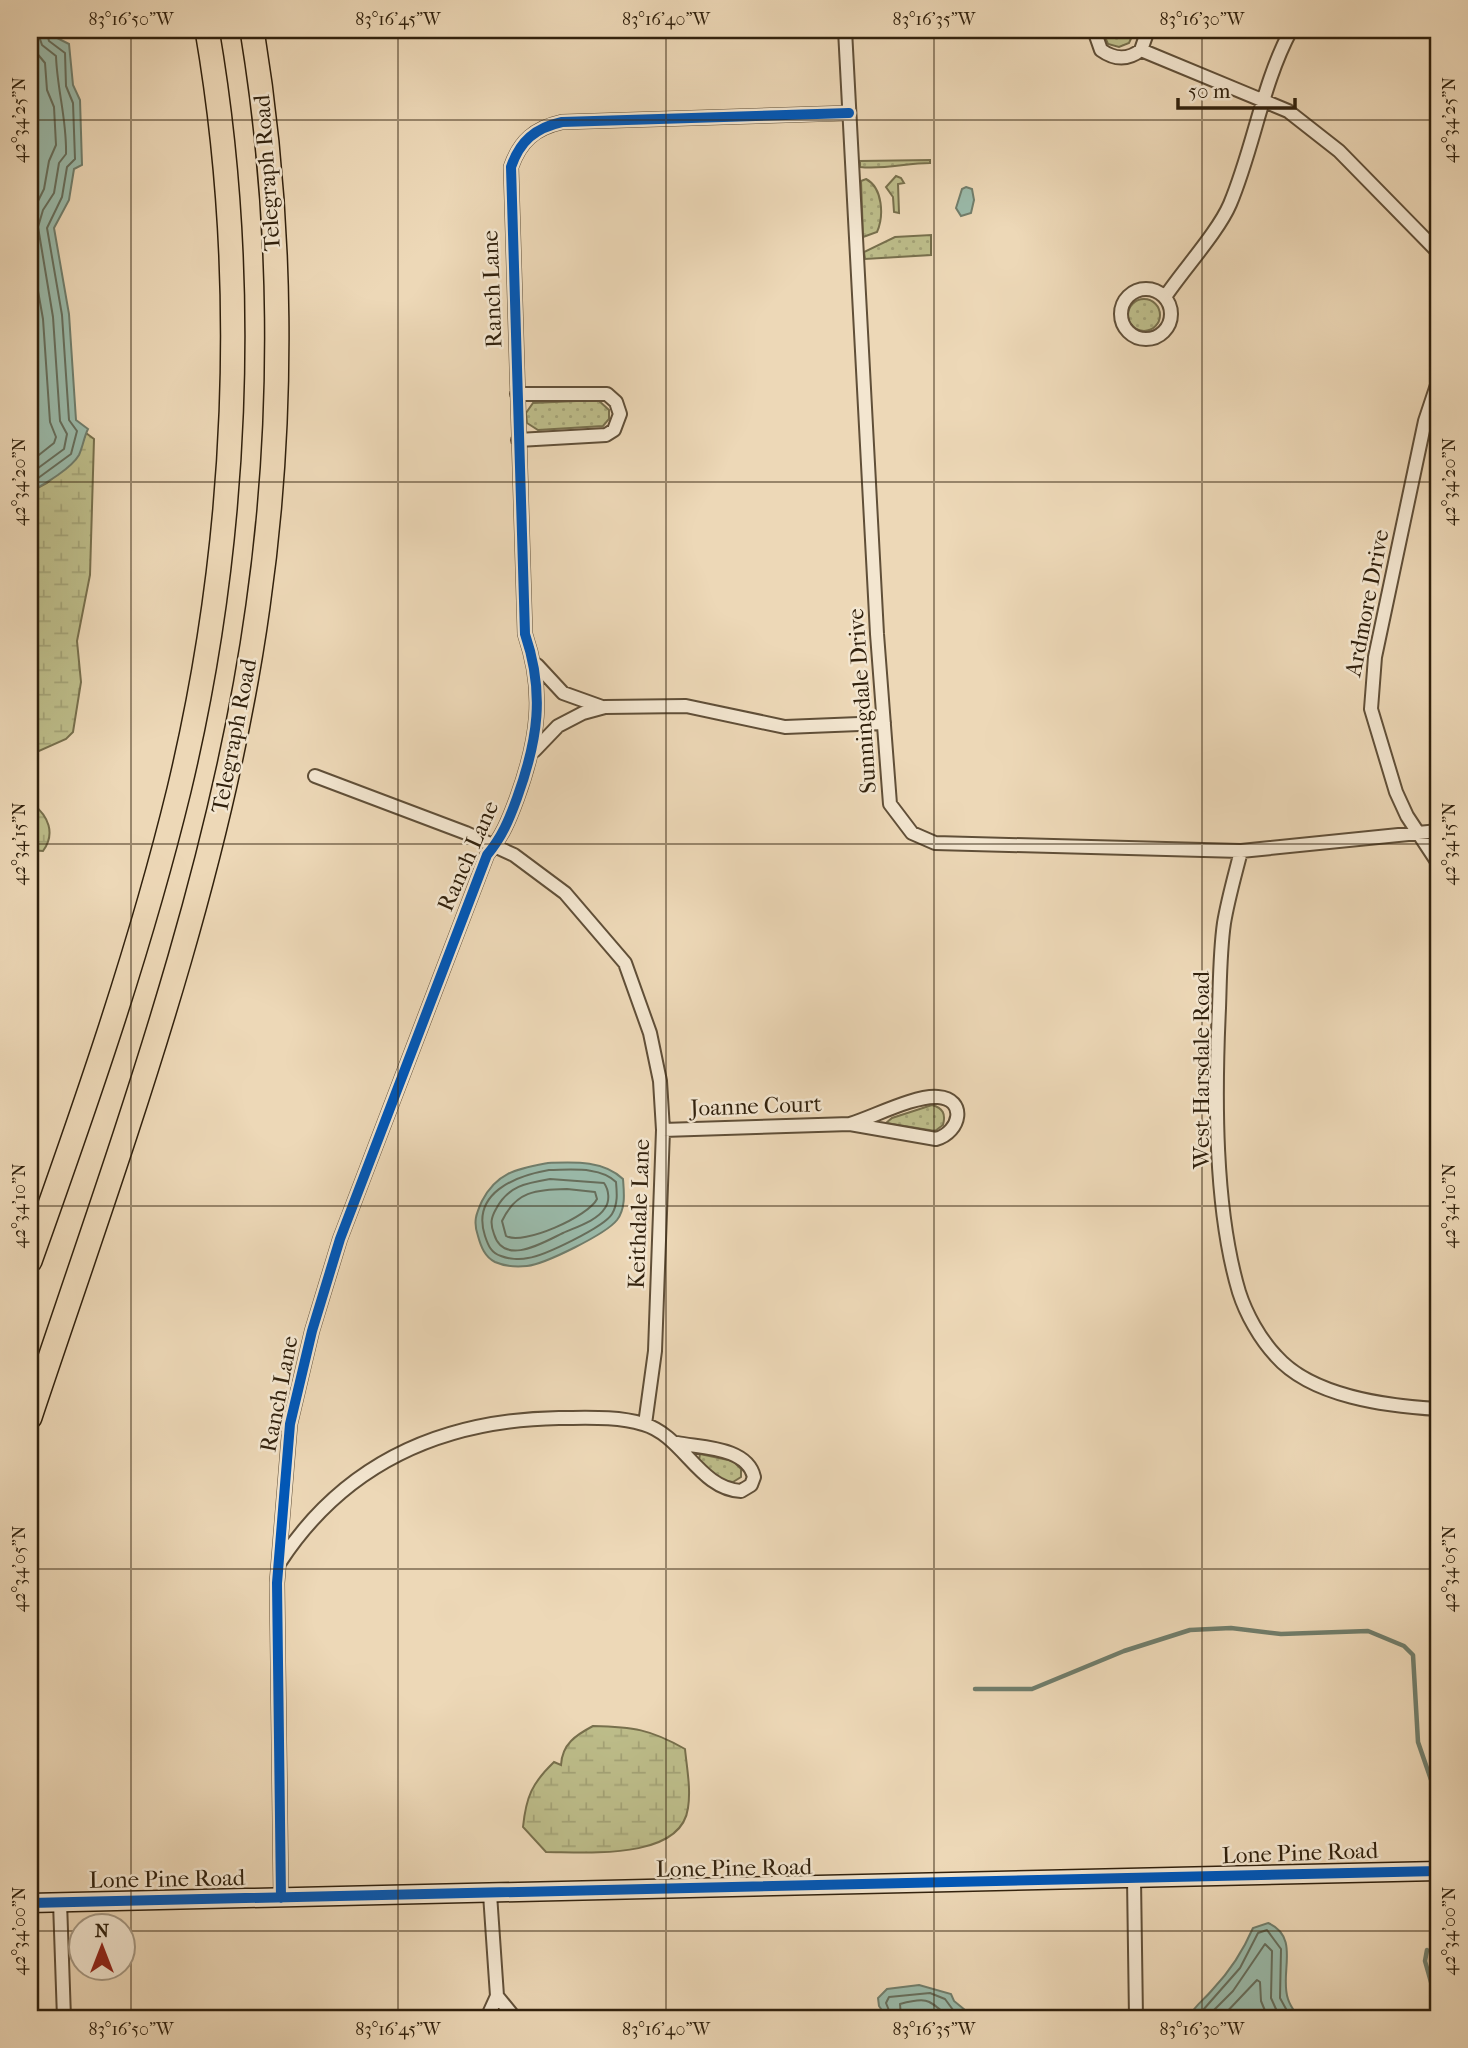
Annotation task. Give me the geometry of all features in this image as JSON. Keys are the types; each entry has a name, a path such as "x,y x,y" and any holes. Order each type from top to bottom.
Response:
{"highway":[{"name":"Telegraph Road","path":"30,1261 152,890 192,730 212,614 227,475 232,332 227,190 207,30"},
{"name":"Telegraph Road","path":"30,1417 183,944 220,808 258,606 272,463 275,314 270,181 252,30"}],"street":[{"name":"Sunningdale Drive","path":"845,30 890,804 912,833 935,843 1241,851 1420,835 1438,831"},
{"path":"1094,30 1096,43 1108,55 1126,58 1141,50 1148,30"},
{"path":"1165,297 1229,206 1272,71 1291,30"},
{"path":"1141,50 1289,111 1312,127 1438,252"},
{"name":"Ranch Lane","path":"281,1898 278,1565 290,1424 340,1238 487,855 503,835 533,752 538,694 535,664 525,634 511,167 524,140 536,131 562,122 849,113"},
{"path":"1150,289 1165,297 1171,312 1167,328 1161,334 1146,339 1130,334 1121,320 1120,312 1127,297 1134,291 1150,289"},
{"name":"Ardmore Drive","path":"1438,382 1422,433 1371,684 1371,709 1396,792 1438,863"},
{"path":"517,394 607,394 616,402 620,414 614,430 606,435 519,440"},
{"path":"535,664 563,693 586,703 605,707 685,706 785,727 884,723"},
{"path":"533,752 558,726 583,713 605,707"},
{"name":"Keithdale Lane","path":"315,776 495,846 532,867 565,893 625,963 650,1033 660,1081 663,1130 654,1352 645,1424"},
{"name":"West Harsdale Road","path":"1241,851 1224,923 1217,1120 1226,1216 1240,1295 1262,1338 1277,1357 1294,1371 1350,1397 1438,1409"},
{"name":"Joanne Court","path":"663,1130 850,1124 936,1139 946,1136 954,1129 958,1116 948,1100 929,1097 850,1124"},
{"path":"278,1565 301,1530 365,1472 402,1451 459,1430 521,1419 602,1419 645,1424 677,1443 717,1486 741,1491 751,1485 754,1477 746,1460 730,1453 677,1443"},
{"name":"Lone Pine Road","path":"30,1903 1438,1871"},
{"path":"1135,1879 1136,2018"},
{"path":"487,2018 497,1996 490,1894"},
{"path":"60,1902 64,2018"},
{"path":"497,1996 515,2018"}],"green space":[{"path":"1102,30 1135,30 1129,43 1119,47 1108,44"},
{"path":"930,160 930,163 860,167 860,161"},
{"path":"896,176 904,183 898,184 899,213 894,212 893,197 886,187"},
{"path":"866,179 872,183 879,196 881,218 877,232 863,237 861,181"},
{"path":"931,235 931,255 865,259 864,252 895,237"},
{"path":"1144,299 1156,303 1160,315 1156,327 1144,331 1132,327 1128,315 1132,303"},
{"path":"598,400 609,410 609,419 603,426 538,430 527,423 526,413 533,403"},
{"path":"86,433 94,439 90,575 77,641 81,682 73,732 66,739 30,755 30,492 47,483 77,457"},
{"path":"30,782 33,804 43,814 50,831 43,851 30,850"},
{"path":"932,1105 943,1112 944,1118 943,1125 935,1131 886,1123 892,1118"},
{"path":"700,1454 733,1461 741,1469 741,1477 733,1482 720,1480 699,1460"},
{"path":"593,1726 641,1730 685,1749 689,1786 688,1808 681,1825 668,1837 650,1845 606,1852 546,1852 523,1827 528,1799 546,1770 554,1762 561,1765 564,1751 571,1741"}],"water":[{"path":"30,30 52,30 55,37 69,44 73,85 80,100 82,165 74,169 69,200 54,228 69,314 76,420 88,429 79,455 70,466 30,492"},
{"path":"962,189 972,189 974,200 971,213 961,216 956,208"},
{"path":"548,1163 588,1163 615,1173 623,1179 624,1200 620,1215 601,1233 547,1260 523,1266 495,1262 484,1251 476,1231 476,1218 482,1201 494,1184 509,1173"},
{"path":"1268,1923 1284,1937 1287,1957 1286,1989 1290,2004 1299,2018 1188,2018 1230,1968 1253,1928"},
{"path":"919,1985 951,1994 954,2001 965,2010 966,2018 887,2018 879,2006 878,1998 887,1989"}],"waterway":[{"path":"975,1689 1032,1689 1124,1651 1190,1630 1231,1628 1281,1634 1368,1631 1404,1646 1413,1655 1418,1742 1438,1800"},
{"path":"1433,1929 1438,1919"},
{"path":"1427,1950 1425,1961 1438,2007"}],"cycle path":[{"path":"281,1898 277,1583 290,1424 312,1331 340,1239 487,855 501,835 514,806 534,736 537,697 525,634 511,167 519,150 530,137 544,128 562,122 849,113"},
{"path":"30,1903 1438,1871"}]}
